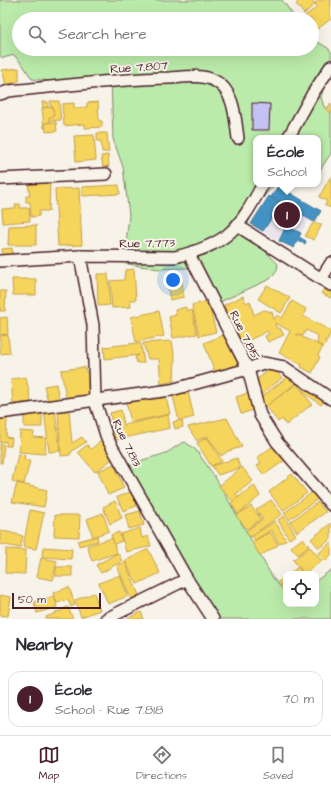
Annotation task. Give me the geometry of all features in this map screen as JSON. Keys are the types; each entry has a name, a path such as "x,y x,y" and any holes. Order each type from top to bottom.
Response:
{"street":[{"path":"290,135 312,93 331,66"},
{"name":"Rue 7.807","path":"0,93 138,79 202,77 216,81 228,94 233,104 238,138"},
{"path":"0,179 106,174"},
{"name":"Rue 7.773","path":"0,261 80,256 175,257 189,254 219,242 238,226 261,187"},
{"path":"238,226 331,285"},
{"name":"Rue 7.815","path":"189,254 248,369 260,415 277,442 331,504"},
{"name":"Rue 7.813","path":"80,256 93,325 95,401 107,438 187,579 213,619"},
{"path":"321,279 331,263"},
{"path":"0,413 171,390 248,369 262,363 284,367 331,399"},
{"path":"106,619 187,579"}],"shaded area":[{"path":"277,187 321,211 314,222 309,220 299,237 306,241 305,244 297,241 294,248 251,224"}],"green space":[{"path":"0,0 282,0 291,12 12,12 12,56 3,58 0,56"},
{"path":"319,43 328,48 331,52 331,78 324,87 321,97 324,107 331,111 331,153 321,168 321,135 253,135 253,187 272,187 260,201 252,215 246,229 245,237 263,249 278,264 277,270 270,279 220,302 203,270 186,268 159,269 128,264 125,254 129,215 123,167 113,139 111,79 70,83 32,79 15,56 319,56"},
{"path":"185,442 196,450 215,477 273,578 283,590 283,607 319,607 319,579 331,570 331,619 213,619 127,468 141,461 166,453"}],"building: Homes":[{"path":"300,0 312,0 315,4 306,12 302,12 296,4"},
{"path":"319,0 331,0 331,19 319,28 319,12 310,12 317,7 315,3"},
{"path":"19,68 19,81 6,85 2,70"},
{"path":"50,101 59,101 61,120 48,121 47,111 51,110"},
{"path":"42,102 48,102 48,107 43,108"},
{"path":"98,102 99,121 102,121 102,127 85,128 85,124 64,126 62,104 74,103 74,108 87,107 87,103"},
{"path":"331,103 331,113 326,110"},
{"path":"53,107 54,117 49,117 50,127 44,128 42,108"},
{"path":"56,122 57,131 46,132 45,123"},
{"path":"97,133 107,133 109,152 102,152 101,141 97,141"},
{"path":"94,135 96,160 76,162 74,136"},
{"path":"108,155 109,166 103,167 101,156"},
{"path":"331,176 331,208 325,205 327,201 319,197"},
{"path":"50,182 49,211 39,211 39,216 31,217 30,202 26,202 26,196 30,196 28,183"},
{"path":"119,185 120,194 82,196 82,187"},
{"path":"79,188 82,245 58,246 55,189"},
{"path":"15,204 20,204 20,208 29,208 30,221 3,223 2,209 16,208"},
{"path":"313,223 322,224 314,240 305,236"},
{"path":"36,225 36,245 8,245 9,226"},
{"path":"12,248 13,255 3,255 2,249"},
{"path":"134,269 136,300 130,300 131,307 112,308 110,281 124,280 125,270"},
{"path":"97,274 108,274 110,305 98,306"},
{"path":"181,274 184,297 170,300 166,276"},
{"path":"12,279 36,279 36,295 13,295"},
{"path":"267,285 290,298 281,313 258,299"},
{"path":"324,289 331,293 331,298 321,293"},
{"path":"0,291 6,291 5,311 0,311"},
{"path":"243,296 246,303 250,301 254,315 264,310 272,312 274,320 277,315 282,318 292,301 306,309 303,316 331,331 327,341 325,340 326,344 318,355 320,357 312,373 301,367 302,365 279,353 290,331 275,323 277,329 280,328 284,335 268,342 265,336 269,334 268,331 241,344 239,339 236,341 228,323 231,322 224,305","holes":["306,330 318,336 317,344 323,347 296,334 303,336"]},
{"path":"208,301 216,332 199,336 192,305"},
{"path":"186,307 186,311 192,310 197,334 173,338 169,317 176,315 175,310"},
{"path":"159,311 164,336 136,342 131,317"},
{"path":"7,317 8,334 0,335 0,318"},
{"path":"226,334 239,366 216,375 204,343"},
{"path":"8,335 10,353 0,354 0,336"},
{"path":"172,341 175,359 174,381 161,384 159,359 148,359 143,343"},
{"path":"138,343 141,344 144,363 137,363 135,357 139,355 105,359 104,347"},
{"path":"85,367 86,372 91,375 94,398 67,403 61,370"},
{"path":"273,367 282,378 261,395 251,384"},
{"path":"290,375 296,383 266,407 259,399"},
{"path":"26,377 31,402 13,404 11,379"},
{"path":"56,384 60,403 49,405 44,386"},
{"path":"297,384 312,404 286,425 282,419 278,422 266,406"},
{"path":"303,384 326,399 321,405 305,393 301,387"},
{"path":"188,392 194,417 179,421 173,396"},
{"path":"251,392 256,409 241,414 236,397"},
{"path":"165,394 170,414 131,422 126,402"},
{"path":"55,409 60,451 49,452 44,410"},
{"path":"42,410 42,427 24,427 24,411"},
{"path":"69,410 72,443 82,437 86,442 72,451 70,455 61,456 58,411"},
{"path":"121,410 124,425 168,415 170,428 115,440 110,413"},
{"path":"0,417 7,419 6,437 12,438 11,446 6,446 6,441 0,443"},
{"path":"227,418 242,447 228,451 221,456 207,436 197,441 188,427"},
{"path":"182,420 183,427 175,429 173,422"},
{"path":"20,431 34,432 33,437 46,438 45,454 19,452"},
{"path":"207,437 222,461 211,466 197,443"},
{"path":"102,440 115,457 95,472 78,452 87,445 91,449"},
{"path":"0,444 4,445 2,463 0,463"},
{"path":"273,446 285,460 264,475 257,466 261,463 257,458"},
{"path":"18,454 25,456 24,459 30,461 24,484 12,481"},
{"path":"237,458 240,468 218,475 212,466"},
{"path":"114,464 124,488 108,495 98,471"},
{"path":"242,467 253,481 236,494 239,497 233,502 219,486"},
{"path":"292,474 307,493 283,511 269,492"},
{"path":"17,483 47,490 44,507 12,502"},
{"path":"254,485 260,496 238,514 231,503"},
{"path":"133,491 139,505 123,511 117,497"},
{"path":"314,491 319,498 289,520 284,513"},
{"path":"271,500 282,514 250,537 246,531 263,519 256,510"},
{"path":"115,501 122,518 110,524 103,507"},
{"path":"318,502 326,512 297,532 290,522"},
{"path":"251,506 261,519 247,529 236,516"},
{"path":"30,510 44,513 36,549 23,547"},
{"path":"140,511 144,525 129,529 125,515"},
{"path":"103,513 109,531 93,537 87,519"},
{"path":"55,515 80,515 79,537 54,536"},
{"path":"284,516 296,535 289,539 278,520"},
{"path":"275,521 286,540 279,544 271,530 255,540 252,536"},
{"path":"331,523 331,539 319,548 311,539"},
{"path":"140,528 142,538 148,536 151,546 126,552 121,534"},
{"path":"0,530 23,536 20,548 0,544"},
{"path":"119,532 122,541 114,544 111,535"},
{"path":"270,532 278,545 260,556 252,542"},
{"path":"97,536 98,541 79,546 78,541"},
{"path":"112,538 117,553 92,561 87,546"},
{"path":"303,538 309,546 298,555 291,547"},
{"path":"331,542 331,555 325,561 318,554"},
{"path":"43,547 72,549 71,559 42,557"},
{"path":"310,547 322,561 308,571 302,571 293,560"},
{"path":"6,549 26,550 25,574 5,573"},
{"path":"148,549 160,573 137,584 125,561"},
{"path":"118,553 122,561 101,573 96,565"},
{"path":"41,558 57,561 53,580 37,577"},
{"path":"125,562 139,595 131,599 117,566"},
{"path":"56,567 72,567 72,576 56,576"},
{"path":"298,567 301,571 293,571"},
{"path":"120,575 128,596 108,604 99,583"},
{"path":"283,578 283,588 278,582"},
{"path":"69,587 75,605 71,607 68,600 57,603 53,593"},
{"path":"94,593 100,610 81,617 75,600"},
{"path":"0,595 11,597 8,616 0,615"},
{"path":"54,596 57,607 37,613 34,602"},
{"path":"68,607 73,619 46,619 46,617 56,613 55,612 62,611 62,609"},
{"path":"141,612 144,619 126,619"}],"building: Schools":[{"path":"277,187 280,187 321,211 314,222 271,197"},
{"path":"269,196 281,204 263,231 251,224"},
{"path":"286,226 301,233 299,237 306,241 305,244 297,241 294,248 279,241"}],"building: Other":[{"path":"252,103 270,104 269,130 252,130"}],"place":[{"name":"École","path":"287,215"}]}
